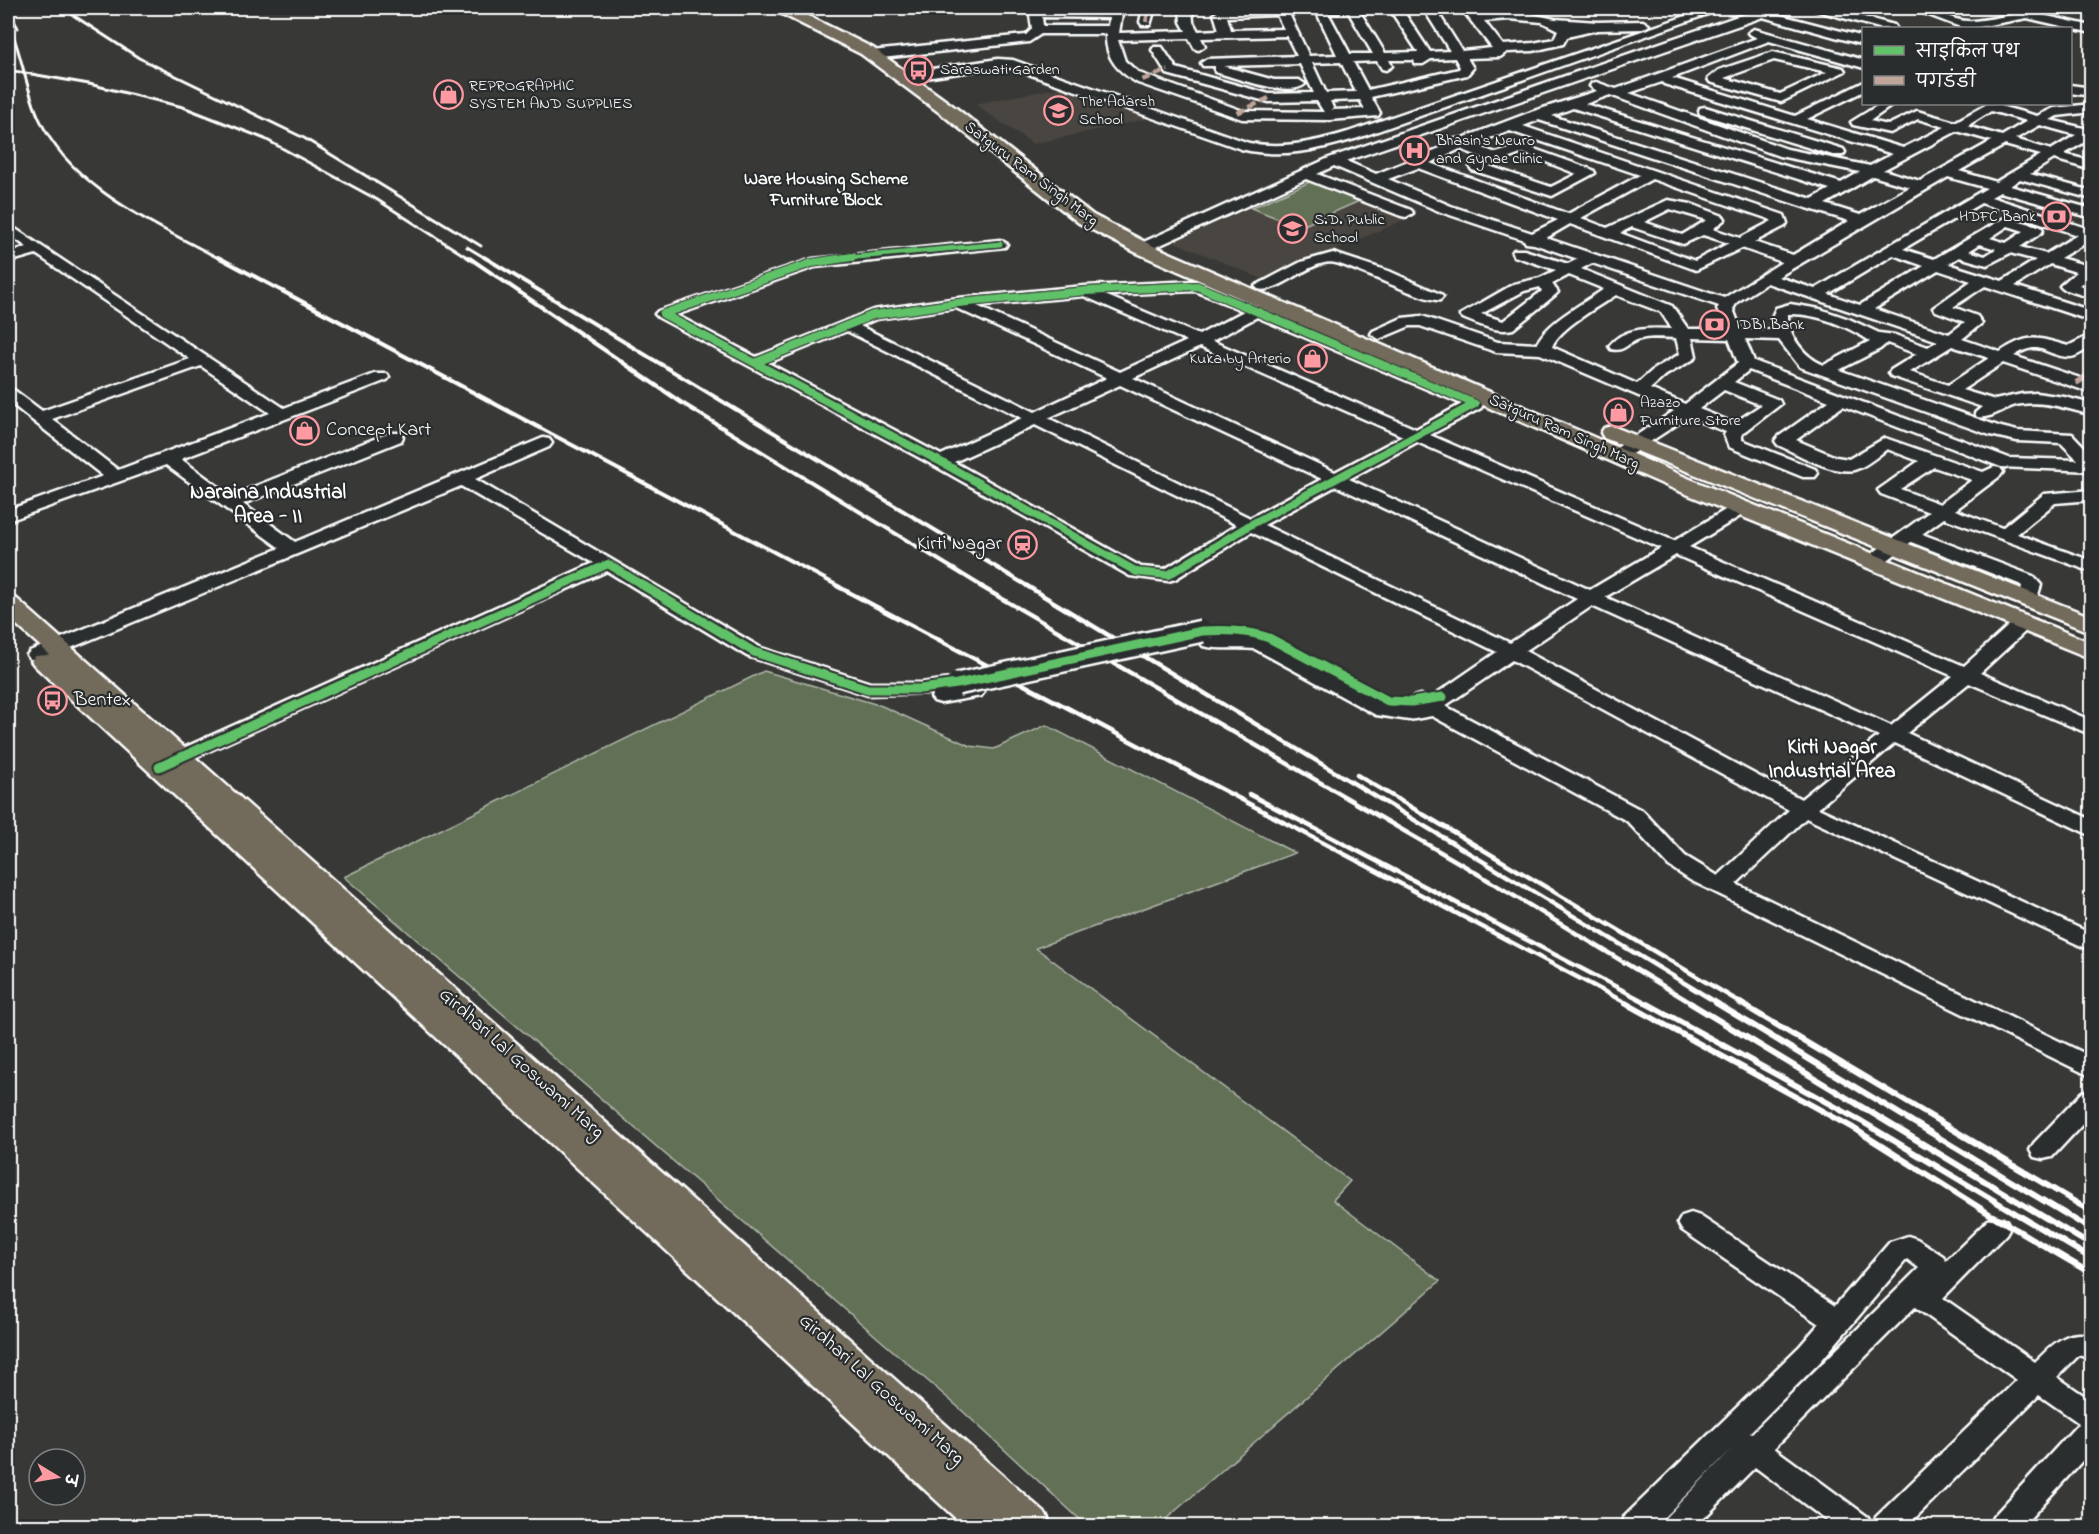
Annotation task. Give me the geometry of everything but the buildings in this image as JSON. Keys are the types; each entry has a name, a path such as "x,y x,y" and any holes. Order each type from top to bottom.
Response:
{"main road":[{"name":"Satguru Ram Singh Marg","path":"781,8 882,55 1086,219 1263,286 1638,444 1902,540 2028,600 2091,626"},
{"name":"Satguru Ram Singh Marg","path":"800,8 919,75 1047,172 1149,244 1480,401 1618,455 2091,652"},
{"name":"Girdhari Lal Goswami Marg","path":"8,604 47,651 990,1527"},
{"name":"Girdhari Lal Goswami Marg","path":"8,627 47,651"},
{"name":"Girdhari Lal Goswami Marg","path":"169,762 461,1009 1032,1527"}],"street":[{"path":"915,8 925,8"},
{"path":"882,55 1014,41 1029,38 1038,30 1126,22 1149,8"},
{"path":"1186,8 1182,22 1194,35 1207,63 1274,84 1315,83"},
{"path":"1126,22 1118,52 1122,67 1142,80 1237,113 1265,117 1373,113 1320,8"},
{"path":"1226,34 1220,14 1320,8 1383,8"},
{"path":"1353,8 1387,68 1397,68 1421,61 1427,56 1498,54 1501,51 1478,22"},
{"path":"1395,8 1427,56"},
{"path":"1142,80 1168,70 1269,98 1365,96 1463,72 1467,68 1429,8"},
{"path":"919,75 998,63 1013,64 1246,146 1269,151 1307,149 1353,135 1712,8 1742,19"},
{"path":"1149,244 1334,161 1725,24 1784,8"},
{"path":"1819,8 1886,27"},
{"path":"1916,8 1968,25"},
{"path":"1962,8 1972,8"},
{"path":"1958,27 2031,16 2058,8"},
{"path":"1038,30 1036,10 1082,11 1194,35 1292,32"},
{"path":"1281,10 1292,32 1293,46 1305,60 1330,115 1339,127 1353,135 1380,144"},
{"path":"1761,13 1862,41"},
{"path":"1478,22 1521,16 1597,26 1643,25"},
{"path":"2014,27 2031,16 2089,28"},
{"path":"1478,22 1516,26 1529,30"},
{"path":"1478,22 1509,34"},
{"path":"1556,22 1564,29 1564,34"},
{"path":"1725,24 1862,64"},
{"path":"1498,49 1547,45 1559,41 1564,34 1597,26"},
{"path":"2072,36 2089,28"},
{"path":"1376,179 1509,126 1572,104 1664,77 1769,37"},
{"path":"1666,45 1740,67 1779,56 1839,71 1781,98 1714,79 1740,67"},
{"path":"1158,50 1168,70"},
{"path":"1207,63 1382,58"},
{"path":"1664,77 1668,81 1904,153"},
{"path":"1574,78 1784,153 1873,172 1921,186"},
{"path":"2073,89 2091,86"},
{"path":"1798,119 1862,87"},
{"path":"2073,89 2091,92"},
{"path":"1237,113 1269,98"},
{"path":"1498,103 1861,220"},
{"path":"1572,104 1842,188"},
{"path":"1886,105 1858,122 1890,129 1932,107"},
{"path":"1812,204 1993,105 2089,134"},
{"path":"1727,304 1861,220 2040,120 2057,106 2090,108"},
{"path":"1917,115 2055,155 2088,162"},
{"path":"1418,164 1696,266 1777,225 1780,220 1774,216 1509,126"},
{"path":"1424,129 1495,158 1523,148 1588,173 1552,192 1477,167 1495,158"},
{"path":"1816,295 2089,134"},
{"path":"1334,161 1446,209 1531,240 1727,304"},
{"path":"2088,162 2068,174 2091,180"},
{"path":"1947,172 2091,214"},
{"path":"1306,174 1406,213"},
{"path":"1531,240 1652,174"},
{"path":"2020,175 2091,195"},
{"path":"1979,198 2090,234"},
{"path":"1610,233 1631,222 1663,206 1673,204 1718,219 1683,240 1631,222"},
{"path":"1863,310 1956,252 1978,239 2006,221 2036,230 1987,261 1956,252"},
{"path":"8,228 282,414"},
{"path":"1703,230 1795,261"},
{"path":"2003,286 2090,234"},
{"path":"1978,239 2090,270"},
{"path":"1000,244 812,263 663,314 757,362 941,462 1137,572 1168,575 1250,525 1480,401"},
{"path":"8,258 37,249"},
{"path":"1891,250 2091,316"},
{"path":"1519,253 1568,269 1667,309 1683,333 1688,356 1660,372 1638,391"},
{"path":"1263,286 1306,265 1333,257 1386,275 1435,297"},
{"path":"1544,282 1550,292 1507,326 1500,326 1468,315 1519,287 1544,282 1589,259"},
{"path":"2090,270 2068,286 2091,294"},
{"path":"1766,278 2084,386 2091,373"},
{"path":"1983,280 1941,308 1975,321 1951,340 1897,373 1995,405"},
{"path":"757,362 873,315 958,303 1085,291 1197,286 1480,401"},
{"path":"1085,291 1413,436 2091,729"},
{"path":"1544,349 1549,336 1573,315 1609,291 1622,292"},
{"path":"958,303 1591,598 1892,734 2091,830"},
{"path":"1727,304 1726,315 1747,364 2007,463 2091,466"},
{"path":"1930,353 1889,338 1876,338 1827,317 1791,308 1785,309 1780,314 1779,321 1784,334 1806,364 2017,436 2091,438"},
{"path":"941,462 1033,417 1198,342 1256,311"},
{"path":"1379,334 1407,321 1422,321 1496,347 1544,349 1638,391 1736,430"},
{"path":"847,325 1250,525 1511,651 1803,809 2091,943"},
{"path":"1617,346 1629,337 1639,334 1784,334"},
{"path":"1824,371 1874,346 1878,341 1876,338"},
{"path":"1953,391 1954,387 2027,342 2070,352 2091,339"},
{"path":"39,418 201,360"},
{"path":"1618,455 1686,411 1747,364"},
{"path":"8,516 168,458 381,376"},
{"path":"1722,383 1773,404 1736,430 1732,435 1735,443 1809,473"},
{"path":"8,393 116,477"},
{"path":"1842,399 1784,441 1832,462 1852,465 1909,425"},
{"path":"1971,422 2005,400 2051,399 2091,410"},
{"path":"229,503 395,437"},
{"path":"2066,438 2091,466"},
{"path":"1885,442 1985,478"},
{"path":"47,651 462,479 543,443"},
{"path":"168,458 293,549"},
{"path":"1933,460 1887,490 2091,567"},
{"path":"1873,562 2007,463"},
{"path":"462,479 754,652 768,669 869,697 897,700 966,688 1206,637 1260,644 1383,711 1412,714 1425,713 1433,702 1591,598 1741,508"},
{"path":"2004,535 2050,498 2091,495"},
{"path":"169,762 608,564"},
{"path":"1720,886 1803,809 1966,675 2023,623"},
{"path":"1433,702 1635,816 1677,861 1698,875 1898,970 2091,1068"},
{"path":"2043,1150 2091,1098"},
{"path":"1690,1223 1837,1322"},
{"path":"1677,1527 1754,1450 1919,1295 1997,1227"},
{"path":"1635,1527 1809,1354 1903,1246 1908,1246 1935,1266 1919,1295"},
{"path":"1919,1295 2091,1417"},
{"path":"1887,1527 2074,1343 2091,1349"},
{"path":"2004,1527 2091,1429"},
{"path":"1730,1433 1857,1527"}],"shaded area":[{"name":"The Adarsh School","path":"1068,86 1151,118 1033,144 974,104"},
{"name":"S.D. Public School","path":"1314,180 1411,217 1265,280 1174,242"}],"green space":[{"path":"1314,180 1364,199 1300,227 1251,208"},
{"path":"764,671 882,706 970,746 994,749 1046,725 1295,853 1036,948 1350,1181 1333,1200 1440,1281 1158,1526 1087,1526 958,1407 344,877"}],"railway":[{"path":"62,8 139,58 304,138 481,246"},
{"path":"8,10 18,28"},
{"path":"8,22 24,73"},
{"path":"8,70 24,73"},
{"path":"24,73 89,84 183,107 265,139 376,199 470,259"},
{"path":"24,73 39,118 53,143 72,165 93,184 143,218 220,259"},
{"path":"467,247 487,259"},
{"path":"218,257 840,587"},
{"path":"468,257 682,403 983,587"},
{"path":"484,257 1029,587"},
{"path":"837,586 1628,1004"},
{"path":"980,586 1463,865 1693,1004"},
{"path":"1027,586 1719,1004"},
{"path":"1357,775 1743,1004"},
{"path":"1249,794 1649,1004"},
{"path":"1625,1003 1853,1128 1988,1213 2092,1274"},
{"path":"1646,1003 1861,1121 2092,1259"},
{"path":"1690,1003 2092,1246"},
{"path":"1716,1003 2092,1230"},
{"path":"1740,1003 2092,1212"}],"marked path":[{"path":"1081,14 1083,8"},
{"path":"1146,22 1149,8"},
{"path":"1142,80 1168,70"},
{"path":"1237,113 1269,98"},
{"path":"2076,383 2092,373"}],"cycle path":[{"path":"757,362 873,315 958,303 1085,291 1197,286 1475,404 1250,525 1168,575 1137,572 941,462 663,314 812,263 1000,244"},
{"path":"159,767 608,564 754,652 868,689 921,689 957,684 1202,631 1228,630 1269,638 1388,701 1411,702 1443,697"}],"place":[{"name":"Saraswati Garden","path":"919,70"},
{"name":"REPROGRAPHIC SYSTEM AND SUPPLIES","path":"448,95"},
{"name":"The Adarsh School","path":"1058,111"},
{"name":"Bhasin's Neuro and Gynae clinic","path":"1415,150"},
{"name":"HDFC Bank","path":"2057,217"},
{"name":"S.D. Public School","path":"1293,229"},
{"name":"IDBI Bank","path":"1715,325"},
{"name":"Kuka by Arterio","path":"1312,359"},
{"name":"Azazo Furniture Store","path":"1619,412"},
{"name":"Concept Kart","path":"305,430"},
{"name":"Kirti Nagar","path":"1023,544"},
{"name":"Bentex","path":"53,700"}],"district":[{"name":"Ware Housing Scheme Furniture Block","path":"826,190"},
{"name":"Naraina Industrial Area - II","path":"268,505"},
{"name":"Kirti Nagar Industrial Area","path":"1832,760"}]}
